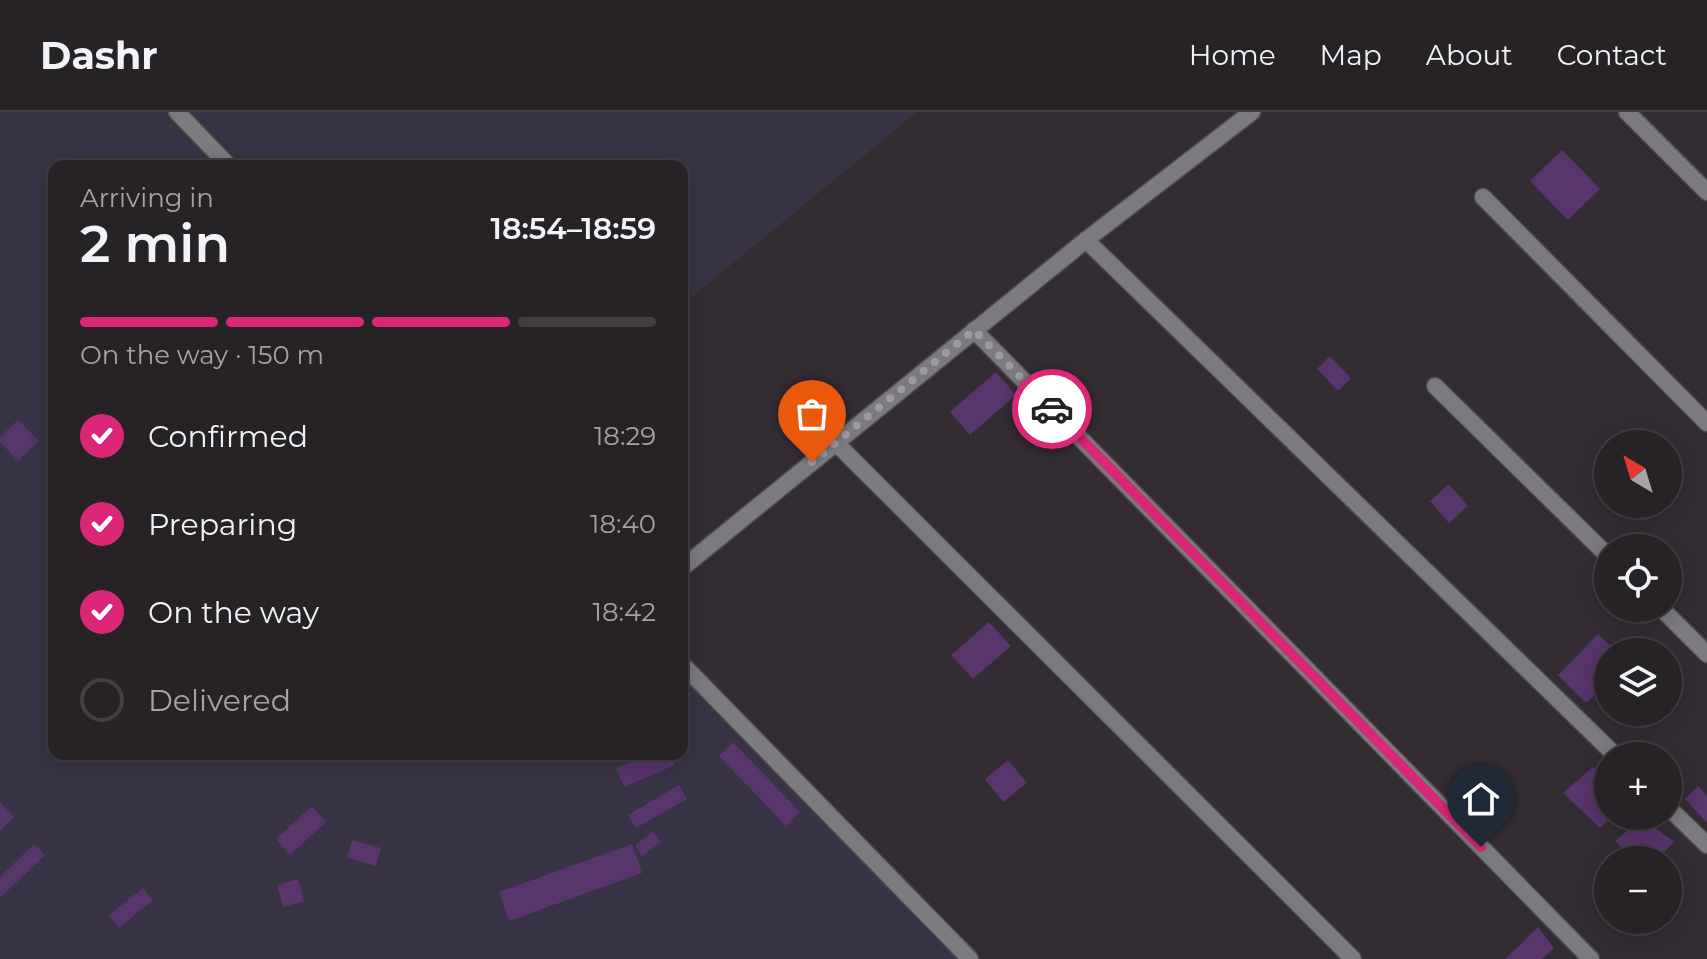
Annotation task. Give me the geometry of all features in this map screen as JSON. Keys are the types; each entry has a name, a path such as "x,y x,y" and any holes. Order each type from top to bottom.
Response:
{"street":[{"path":"177,112 223,160"},
{"path":"688,563 1086,240 1252,112"},
{"path":"1627,112 1707,192"},
{"path":"1483,197 1707,423"},
{"path":"1086,240 1602,742"},
{"path":"974,330 1591,959"},
{"path":"1435,386 1594,542"},
{"path":"836,443 1353,959"},
{"path":"1675,622 1707,654"},
{"path":"688,670 970,959"},
{"path":"1682,821 1707,845"}],"shaded area":[{"path":"0,112 917,112 688,300 688,160 48,160 48,760 688,760 688,670 970,959 0,959"}],"building":[{"path":"1562,150 1600,189 1568,220 1530,181"},
{"path":"1330,356 1351,378 1338,391 1317,369"},
{"path":"996,372 1016,395 970,435 950,412"},
{"path":"18,420 39,441 18,461 0,442 0,437"},
{"path":"1449,484 1468,506 1449,523 1430,501"},
{"path":"989,622 1011,646 973,679 951,655"},
{"path":"1594,638 1594,695 1586,703 1558,675"},
{"path":"733,742 800,812 786,826 719,756"},
{"path":"635,760 673,760 675,765 624,787 616,768"},
{"path":"1008,760 1027,783 1003,802 985,779"},
{"path":"1594,768 1594,822 1563,793"},
{"path":"679,785 687,799 636,828 628,815"},
{"path":"1698,786 1707,796 1707,823 1685,799"},
{"path":"0,802 14,817 0,831"},
{"path":"312,806 326,822 290,855 276,839"},
{"path":"1628,830 1658,830 1674,842 1670,846 1620,846 1615,841"},
{"path":"653,832 661,842 642,856 635,845"},
{"path":"352,840 381,848 376,866 347,858"},
{"path":"34,844 45,855 0,898 0,877"},
{"path":"632,844 642,873 509,921 499,892"},
{"path":"298,879 304,901 283,907 277,885"},
{"path":"143,888 153,900 119,928 109,915"},
{"path":"1538,927 1554,948 1542,959 1505,959"}],"way so far":[{"path":"812,462 974,330 1052,409"}],"route":[{"path":"1052,409 1481,847"}]}
